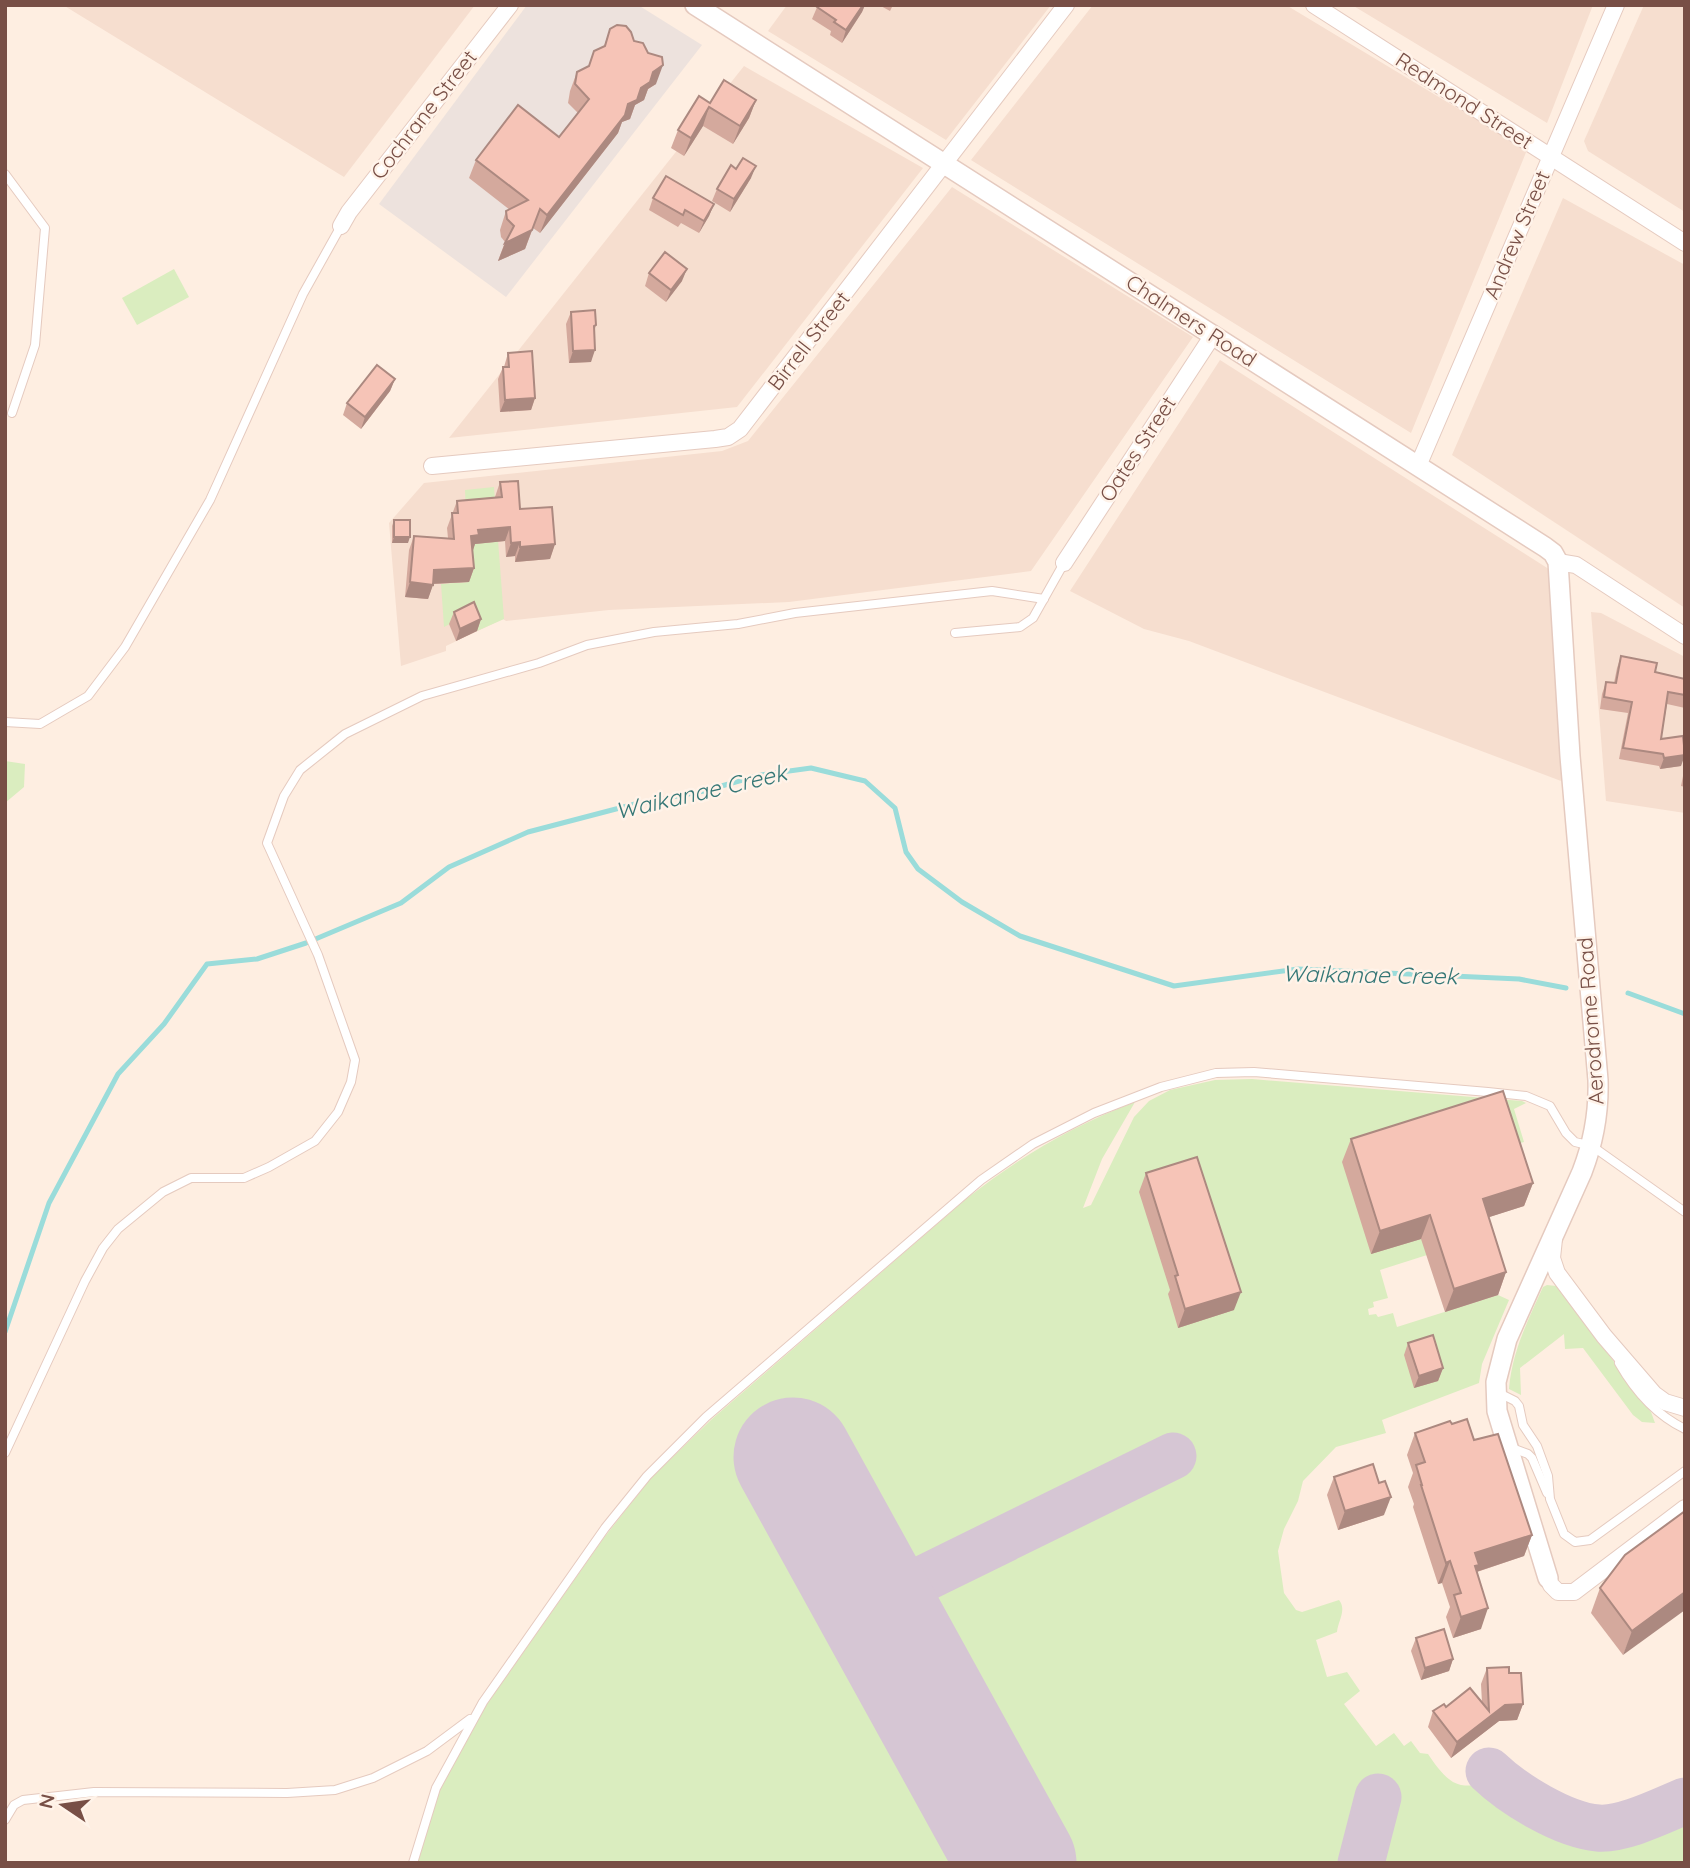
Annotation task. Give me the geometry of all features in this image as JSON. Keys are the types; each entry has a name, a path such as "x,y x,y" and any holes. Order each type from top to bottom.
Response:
{"street":[{"name":"Cochrane Street","path":"341,226 349,212 510,5"},
{"name":"Chalmers Road","path":"695,5 1545,547 1553,553 1558,562 1576,565 1685,636"},
{"name":"Birrell Street","path":"432,466 728,437 740,429 1066,5"},
{"name":"Redmond Street","path":"1314,5 1685,243"},
{"name":"Andrew Street","path":"1418,466 1616,5"},
{"name":"Oates Street","path":"1064,563 1213,335"},
{"name":"Aerodrome Road","path":"1548,1578 1504,1440 1497,1411 1496,1382 1507,1339 1592,1146 1598,1116 1598,1080 1570,756 1558,562"},
{"path":"1561,1217 1554,1240 1554,1266 1604,1336 1654,1394 1665,1402 1685,1408"},
{"path":"1548,1578 1558,1591 1568,1594 1577,1590 1685,1508"}],"lane":[{"path":"5,174 45,228 35,345 12,413"},
{"path":"5,722 40,724 89,696 125,648 210,500 303,294 341,226"},
{"path":"955,633 1020,627 1033,618 1064,563"},
{"path":"5,1453 85,1281 103,1248 118,1229 163,1192 191,1178 244,1178 315,1141 338,1112 351,1082 355,1060 318,955 267,844 284,796 300,769 345,734 422,696 539,663 587,645 654,632 738,624 795,612 992,591 1044,599"},
{"path":"413,1863 436,1788 477,1713 605,1528 646,1476 706,1417 981,1180 1033,1144 1094,1113 1161,1087 1216,1073 1254,1072 1526,1096 1550,1106 1566,1133 1575,1142 1592,1146 1685,1212"},
{"path":"1604,1336 1623,1370 1654,1410 1664,1419 1685,1429"},
{"path":"1496,1382 1499,1393 1519,1406 1523,1425 1537,1446 1548,1476 1550,1499"},
{"path":"1504,1440 1511,1448 1532,1458 1564,1534 1575,1542 1585,1542 1685,1471"},
{"path":"5,1820 14,1805 23,1800 94,1791 287,1793 335,1790 373,1777 427,1751 477,1713"}],"shaded area":[{"path":"63,5 475,5 344,177"},
{"path":"527,5 638,5 702,45 506,297 379,204"},
{"path":"787,5 1051,5 946,140 768,31"},
{"path":"1093,5 1286,5 1527,150 1411,433 971,160"},
{"path":"1352,5 1593,5 1547,123"},
{"path":"1644,5 1685,5 1685,212 1588,151 1584,141"},
{"path":"744,66 923,168 737,407 449,438"},
{"path":"952,187 1193,337 1031,571 789,602 609,610 506,621 503,619 446,646 446,651 401,666 389,523 424,483 722,451 748,441"},
{"path":"1563,198 1685,265 1685,608 1452,455"},
{"path":"1220,360 1555,573 1569,784 1189,641 1144,629 1070,591"},
{"path":"1591,612 1601,613 1685,657 1685,813 1606,801"}],"green space":[{"path":"174,269 189,297 137,325 122,298"},
{"path":"494,487 504,619 477,631 469,614 444,627 441,584 469,582 465,490"},
{"path":"5,761 25,764 24,787 5,803"},
{"path":"1252,1079 1526,1103 1514,1109 1524,1142 1505,1147 1475,1222 1427,1255 1380,1270 1388,1298 1373,1302 1374,1307 1368,1309 1369,1315 1376,1314 1378,1317 1393,1313 1397,1327 1498,1295 1509,1300 1482,1364 1479,1383 1382,1420 1386,1433 1336,1447 1303,1481 1278,1551 1284,1593 1296,1610 1302,1612 1339,1600 1342,1612 1337,1632 1316,1640 1327,1677 1347,1672 1360,1691 1344,1704 1376,1746 1394,1733 1404,1746 1411,1741 1420,1753 1428,1754 1442,1773 1453,1782 1498,1789 1564,1825 1593,1833 1628,1829 1685,1806 1685,1863 417,1863 439,1789 487,1704 603,1539 650,1479 712,1419 966,1199 1006,1169 1067,1132 1135,1102 1102,1159 1083,1208 1091,1205 1134,1117 1149,1101 1170,1090 1215,1080"},
{"path":"1547,1285 1561,1290 1651,1412 1655,1423 1642,1422 1633,1415 1583,1348 1565,1349 1564,1334 1520,1368 1521,1395 1509,1389 1513,1362 1522,1336 1543,1287"}],"building":[{"path":"863,5 846,30 817,7"},
{"path":"617,25 626,26 634,41 643,43 648,53 662,57 663,65 653,72 650,82 641,88 637,100 628,104 625,115 547,215 540,209 532,230 505,243 514,226 507,219 506,211 528,200 476,160 518,105 559,137 589,99 575,84 577,72 589,66 594,51 605,46 610,29"},
{"path":"724,80 756,100 740,126 709,107 691,138 678,130 699,96 710,103"},
{"path":"743,158 756,166 734,199 717,189 731,165 736,169"},
{"path":"666,176 714,204 704,221 685,210 683,215 653,198"},
{"path":"665,252 687,269 671,290 649,273"},
{"path":"595,310 595,350 573,351 571,312"},
{"path":"532,351 535,398 505,400 503,367 509,367 508,353"},
{"path":"377,365 395,379 365,417 347,403"},
{"path":"518,481 520,509 552,507 555,544 520,547 520,542 511,543 510,527 478,530 479,535 471,536 474,568 434,570 433,585 410,582 414,536 454,539 452,513 458,513 457,501 502,497 500,482"},
{"path":"394,520 410,520 410,537 394,537"},
{"path":"474,602 481,619 460,629 454,612"},
{"path":"1621,656 1657,663 1655,672 1685,679 1685,695 1668,692 1661,739 1683,736 1685,755 1664,758 1663,754 1623,748 1632,702 1604,697 1606,682 1616,683"},
{"path":"1503,1091 1533,1183 1483,1199 1506,1272 1454,1289 1430,1215 1380,1231 1351,1139"},
{"path":"1197,1157 1241,1292 1185,1309 1175,1276 1178,1275 1146,1173"},
{"path":"1433,1335 1443,1368 1419,1376 1408,1343"},
{"path":"1467,1419 1474,1440 1498,1434 1532,1535 1475,1553 1479,1565 1475,1566 1488,1608 1461,1617 1454,1595 1461,1593 1450,1561 1446,1563 1416,1465 1425,1462 1415,1433 1450,1421 1452,1424"},
{"path":"1373,1464 1379,1483 1385,1481 1391,1497 1345,1511 1334,1477"},
{"path":"1685,1511 1685,1592 1632,1631 1600,1588 1625,1555"},
{"path":"1444,1629 1453,1659 1425,1668 1416,1638"},
{"path":"1509,1667 1509,1673 1521,1673 1523,1704 1505,1705 1457,1742 1433,1711 1444,1704 1446,1707 1470,1688 1489,1711 1487,1668"}],"waterway":[{"name":"Waikanae Creek","path":"5,1332 49,1203 118,1074 164,1024 207,964 257,959 306,943 401,903 449,867 528,832 635,804 704,791 760,775 811,768 865,781 895,808 906,852 918,869 962,902 1020,936 1174,986 1298,969 1519,979 1566,988"},
{"name":"Waikanae Creek","path":"1628,993 1685,1014"}],"taxiway":[{"path":"874,1603 1173,1456"},
{"path":"1489,1771 1539,1807 1584,1826 1619,1826 1685,1801"},
{"path":"1361,1863 1378,1797"}],"runway":[{"path":"793,1457 1017,1863"}]}
